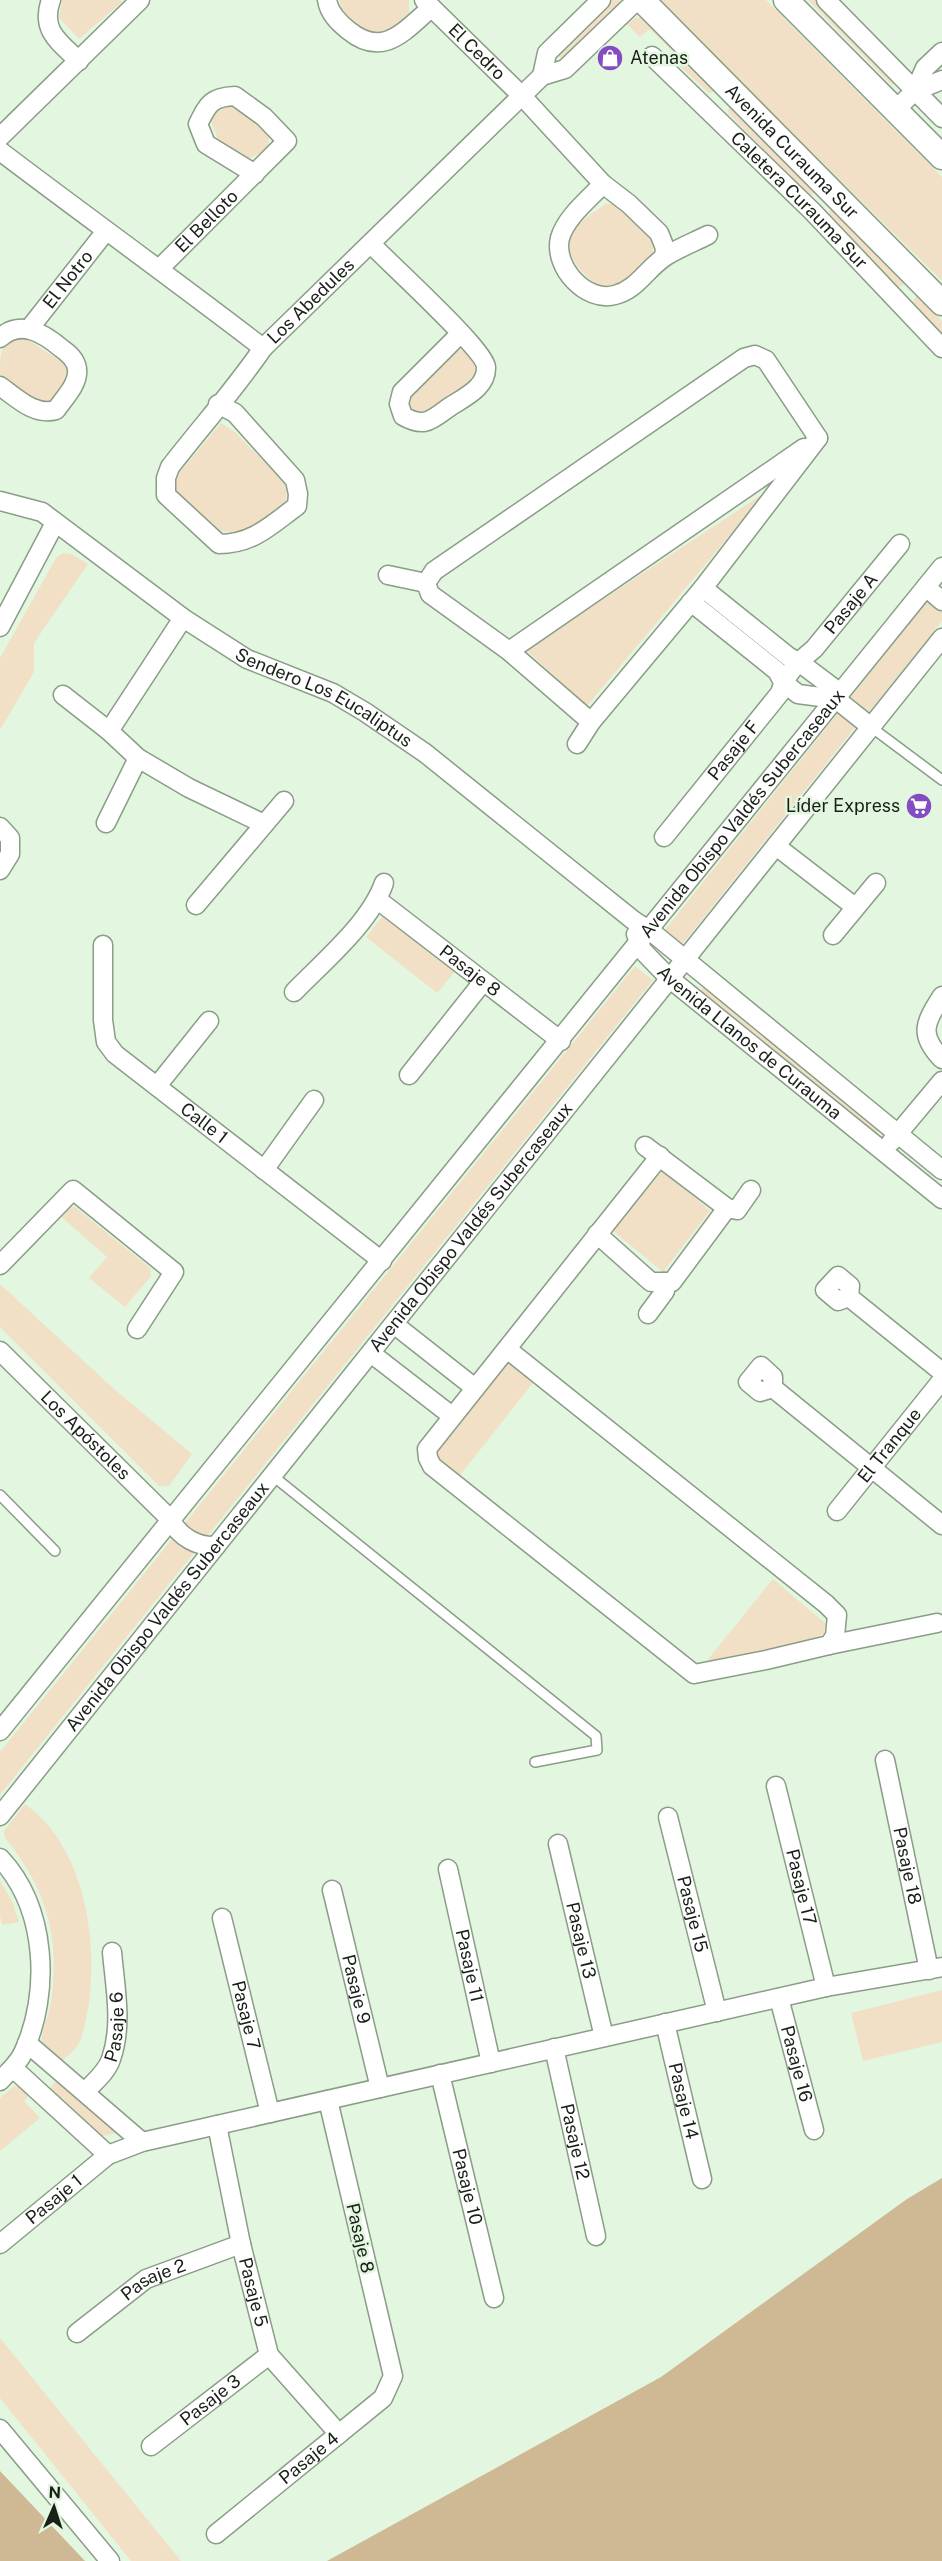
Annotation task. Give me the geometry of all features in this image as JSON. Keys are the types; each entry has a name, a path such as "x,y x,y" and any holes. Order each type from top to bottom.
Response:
{"street":[{"path":"51,0 46,14 52,35 78,61"},
{"path":"0,137 138,0"},
{"name":"El Cedro","path":"327,0 329,9 340,24 354,36 370,43 384,43 397,37 428,4 522,96 603,184"},
{"name":"Los Abedules","path":"542,76 547,53 601,0"},
{"name":"Los Abedules","path":"0,151 106,231 160,268 263,348 542,76 565,69 637,0"},
{"name":"Avenida Curauma Sur","path":"642,0 942,303"},
{"path":"786,0 942,157"},
{"path":"826,0 928,83"},
{"path":"942,51 925,68 928,83 942,118"},
{"name":"Caletera Curauma Sur","path":"652,56 812,211 942,348"},
{"path":"896,109 928,83"},
{"path":"710,112 734,91"},
{"name":"El Belloto","path":"160,268 255,174 287,141 264,117 235,96 219,97 206,108 198,124 206,144 255,174"},
{"path":"664,257 665,248 659,233 629,204 603,184 572,218 560,238 560,251 568,273 582,290 594,296 612,296 627,291 639,283 664,257 708,235"},
{"path":"812,211 834,192"},
{"name":"El Notro","path":"0,386 34,410 46,412 56,410 75,381 77,369 73,358 47,336 29,329 106,231"},
{"path":"371,244 461,333 484,360 486,368 483,380 475,390 429,422 417,423 403,416 399,404 402,392 461,333"},
{"path":"899,301 920,282"},
{"path":"0,338 8,330 29,329"},
{"path":"219,404 235,413 295,480 298,494 297,506 252,538 236,544 219,544 166,495 166,478 170,467 219,404 263,348"},
{"path":"426,583 434,571 744,358 755,355 766,360 818,438"},
{"path":"577,744 591,722 697,595 818,438"},
{"path":"509,651 818,438"},
{"name":"Sendero Los Eucaliptus","path":"0,501 42,512 183,618 247,659 333,693 366,712 425,753 633,920"},
{"path":"0,627 55,524"},
{"name":"Pasaje A","path":"799,662 814,649 900,544"},
{"name":"Avenida Obispo Valdés Subercaseaux","path":"0,1731 561,1041 942,567"},
{"path":"388,575 426,583"},
{"path":"426,583 430,594 509,651 591,722"},
{"path":"926,587 942,601"},
{"path":"697,595 799,662 871,726"},
{"path":"697,595 777,671 783,682 798,694 838,696"},
{"path":"109,731 183,618"},
{"name":"Avenida Obispo Valdés Subercaseaux","path":"0,1816 372,1354 669,978 942,638"},
{"name":"Pasaje F","path":"664,837 780,693 783,682 799,662"},
{"path":"63,695 109,731 138,758 189,788 264,824"},
{"path":"106,823 138,758"},
{"path":"196,905 284,801"},
{"path":"0,827 10,838 10,854 0,870"},
{"path":"777,846 855,907"},
{"path":"833,935 876,883"},
{"name":"Pasaje 8","path":"294,992 381,891 482,983 561,1041"},
{"name":"Avenida Llanos de Curauma","path":"633,920 644,938 654,965 942,1198"},
{"name":"Avenida Llanos de Curauma","path":"644,938 685,959 942,1170"},
{"name":"Calle 1","path":"104,945 103,1020 106,1042 116,1054 382,1261"},
{"path":"409,1075 482,983"},
{"path":"942,996 926,1025 926,1037 932,1049 942,1059"},
{"path":"157,1086 209,1020"},
{"path":"883,1150 942,1081"},
{"path":"264,1170 314,1100"},
{"path":"751,1190 737,1210 727,1208 652,1151 597,1234 427,1449 428,1458 432,1466 694,1674 937,1623"},
{"path":"0,1265 73,1190 174,1272 137,1329"},
{"path":"597,1234 651,1282 672,1282 727,1208"},
{"path":"648,1314 665,1292 664,1282"},
{"path":"849,1297 942,1372"},
{"path":"395,1325 475,1388"},
{"path":"507,1349 826,1604 837,1615 835,1636 829,1645"},
{"name":"Los Apóstoles","path":"0,1351 171,1520 178,1530 192,1542 216,1546"},
{"path":"372,1354 452,1416"},
{"name":"El Tranque","path":"837,1511 942,1380"},
{"path":"773,1388 942,1525"},
{"name":"Pasaje 18","path":"885,1761 936,1969"},
{"name":"Pasaje 17","path":"776,1786 826,1987"},
{"name":"Pasaje 15","path":"668,1817 717,2012"},
{"name":"Pasaje 13","path":"558,1844 604,2037"},
{"path":"0,1858 15,1876 24,1893 39,1951 40,1992 34,2023 23,2054 0,2081"},
{"name":"Pasaje 11","path":"448,1869 491,2063"},
{"name":"Pasaje 9","path":"332,1890 380,2088"},
{"name":"Pasaje 7","path":"222,1918 270,2113"},
{"name":"Pasaje 6","path":"85,2092 103,2073 111,2060 115,2044 118,2018 112,1952"},
{"name":"Pasaje 1","path":"0,2244 108,2155 142,2142 826,1987 936,1969"},
{"name":"Pasaje 16","path":"779,1998 814,2130"},
{"name":"Pasaje 14","path":"665,2023 702,2179"},
{"path":"27,2043 142,2142"},
{"name":"Pasaje 12","path":"554,2048 596,2236"},
{"path":"13,2068 108,2155"},
{"name":"Pasaje 10","path":"440,2074 494,2298"},
{"name":"Pasaje 8","path":"327,2100 393,2376"},
{"name":"Pasaje 5","path":"217,2125 241,2244 269,2355 339,2434"},
{"name":"Pasaje 2","path":"77,2333 146,2279 241,2244"},
{"name":"Pasaje 3","path":"151,2446 269,2355"},
{"name":"Pasaje 4","path":"216,2534 383,2398 393,2376"},
{"path":"0,2429 110,2561"}],"lane":[{"path":"871,726 942,780"},
{"path":"273,1476 596,1736 597,1750 536,1762"},
{"path":"0,1495 56,1551"}],"shaded area":[{"path":"62,0 120,0 122,2 79,39 59,18"},
{"path":"339,0 409,0 409,16 392,32 367,33 343,11"},
{"path":"611,0 619,0 623,4 562,61 556,52"},
{"path":"658,0 766,0 942,177 942,281"},
{"path":"808,0 818,0 897,82 892,85"},
{"path":"641,17 715,88 715,91 709,93 674,61 672,51 650,29 640,37 627,24"},
{"path":"233,103 270,134 267,150 248,159 218,140 210,119 223,106"},
{"path":"733,106 815,190 815,194 808,196 727,112"},
{"path":"605,204 618,204 654,241 652,259 620,286 599,287 574,262 571,254 571,238 576,229"},
{"path":"831,208 834,208 904,280 905,284 898,287 829,214"},
{"path":"916,296 919,296 942,321 942,334 913,302"},
{"path":"23,337 67,365 69,380 52,401 38,401 0,376 3,349 15,339"},
{"path":"455,349 470,352 480,363 475,381 429,412 417,414 408,409 406,401"},
{"path":"221,423 235,432 287,485 286,501 242,534 221,531 174,495 173,480"},
{"path":"766,492 587,706 526,650"},
{"path":"63,553 72,554 88,564 34,643 34,672 0,730 0,658 56,558"},
{"path":"928,600 942,612 942,621 869,712 851,697"},
{"path":"839,712 857,725 681,946 664,931"},
{"path":"386,912 457,969 437,993 366,937"},
{"path":"635,966 653,980 0,1795 0,1752"},
{"path":"704,986 880,1129 875,1135 700,992"},
{"path":"664,1169 710,1211 663,1272 612,1230"},
{"path":"68,1206 75,1207 150,1268 151,1276 125,1307 89,1278 107,1257 59,1215"},
{"path":"0,1284 114,1389 192,1454 169,1486 159,1486 0,1327"},
{"path":"510,1359 537,1378 457,1479 436,1462 434,1447 502,1362"},
{"path":"773,1579 825,1623 824,1634 807,1641 705,1663"},
{"path":"25,1804 45,1822 62,1844 83,1897 89,1926 91,1983 84,2030 78,2045 62,2061 42,2043 51,2002 54,1956 47,1915 31,1876 5,1838 4,1831"},
{"path":"0,1881 12,1901 19,1922 2,1925"},
{"path":"942,1990 942,2042 863,2061 851,2013"},
{"path":"57,2080 115,2133 100,2137 49,2089"},
{"path":"20,2086 30,2094 24,2101 40,2118 0,2151 0,2098 13,2087"},
{"path":"942,2178 942,2561 327,2561 661,2377 907,2199"},
{"path":"0,2338 181,2561 131,2561 0,2398"},
{"path":"0,2471 85,2561 0,2561"}],"place":[{"name":"Atenas","path":"610,58"},
{"name":"Líder Express","path":"919,806"}]}
